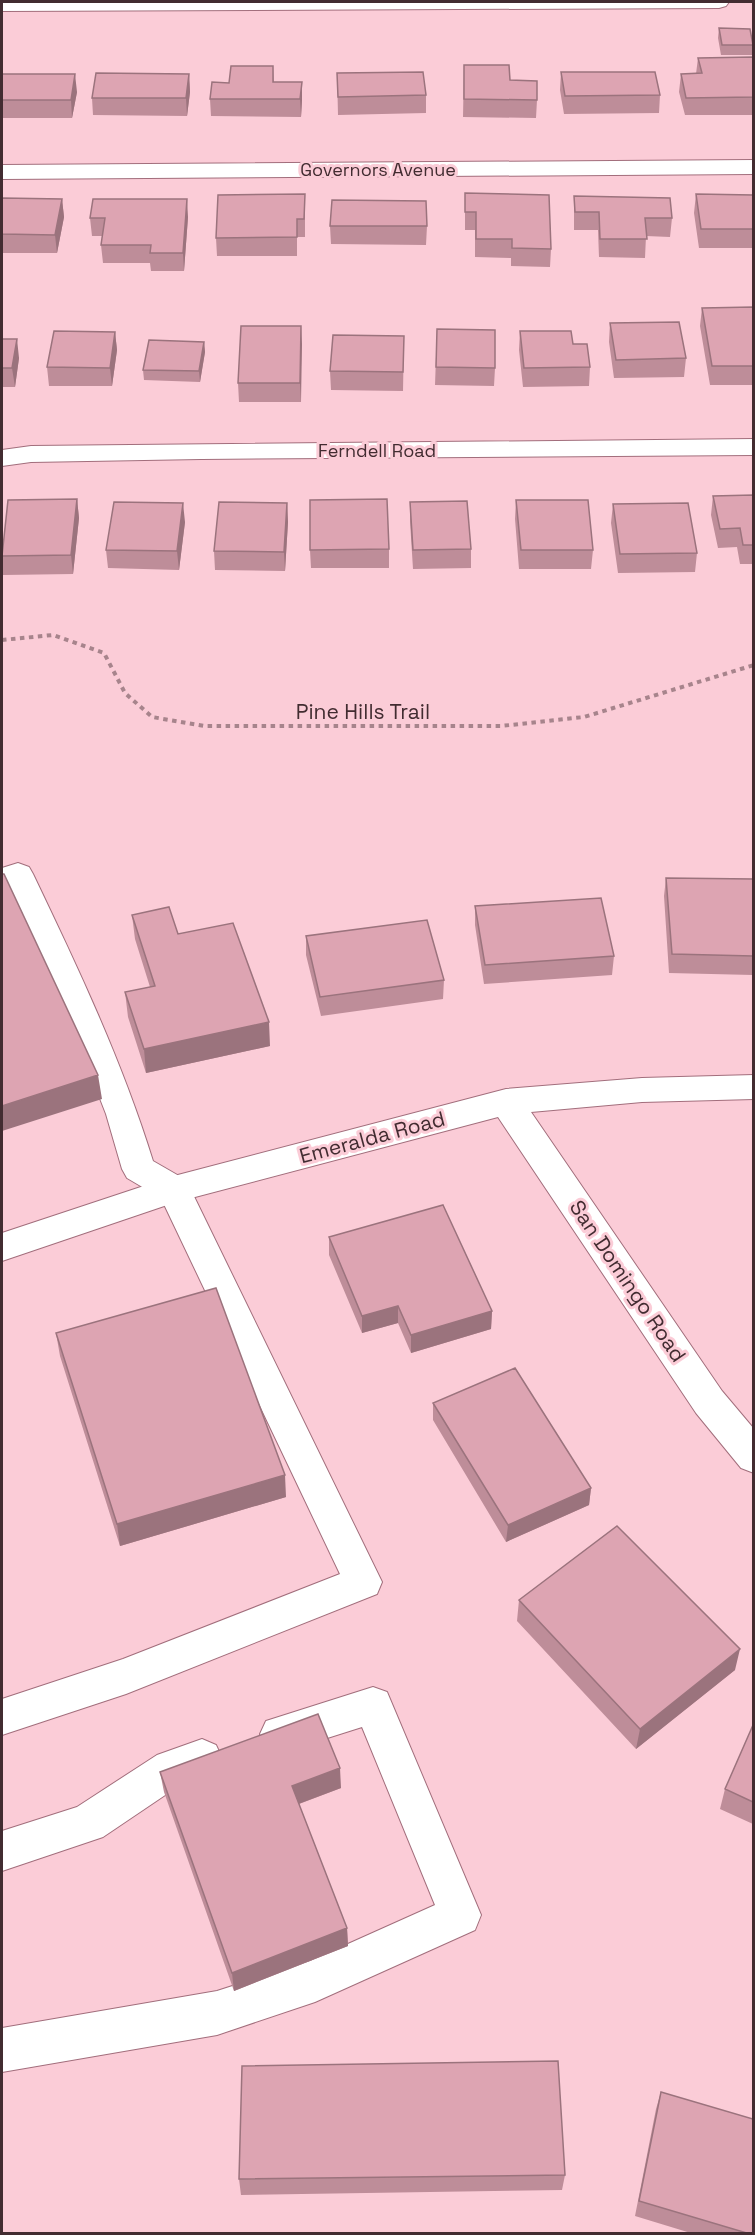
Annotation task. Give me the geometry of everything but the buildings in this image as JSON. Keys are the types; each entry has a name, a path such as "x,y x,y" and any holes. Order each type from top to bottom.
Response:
{"street":[{"path":"9,4 719,2"},
{"name":"Governors Avenue","path":"2,172 753,166"},
{"name":"Ferndell Road","path":"2,458 31,454 189,451 753,447"},
{"path":"2,879 18,874 76,996 122,1114 139,1169 174,1189 363,1582 126,1676 2,1717"},
{"name":"Emeralda Road","path":"2,1247 174,1189 506,1102 642,1090 753,1087"},
{"name":"San Domingo Road","path":"506,1102 709,1402 753,1457"},
{"path":"2,1851 88,1823 171,1768 373,1705 460,1915 315,1981 217,2013 2,2049"}],"path":[{"name":"Pine Hills Trail","path":"2,640 53,635 104,653 125,693 152,717 205,726 501,726 584,717 753,665"}]}
